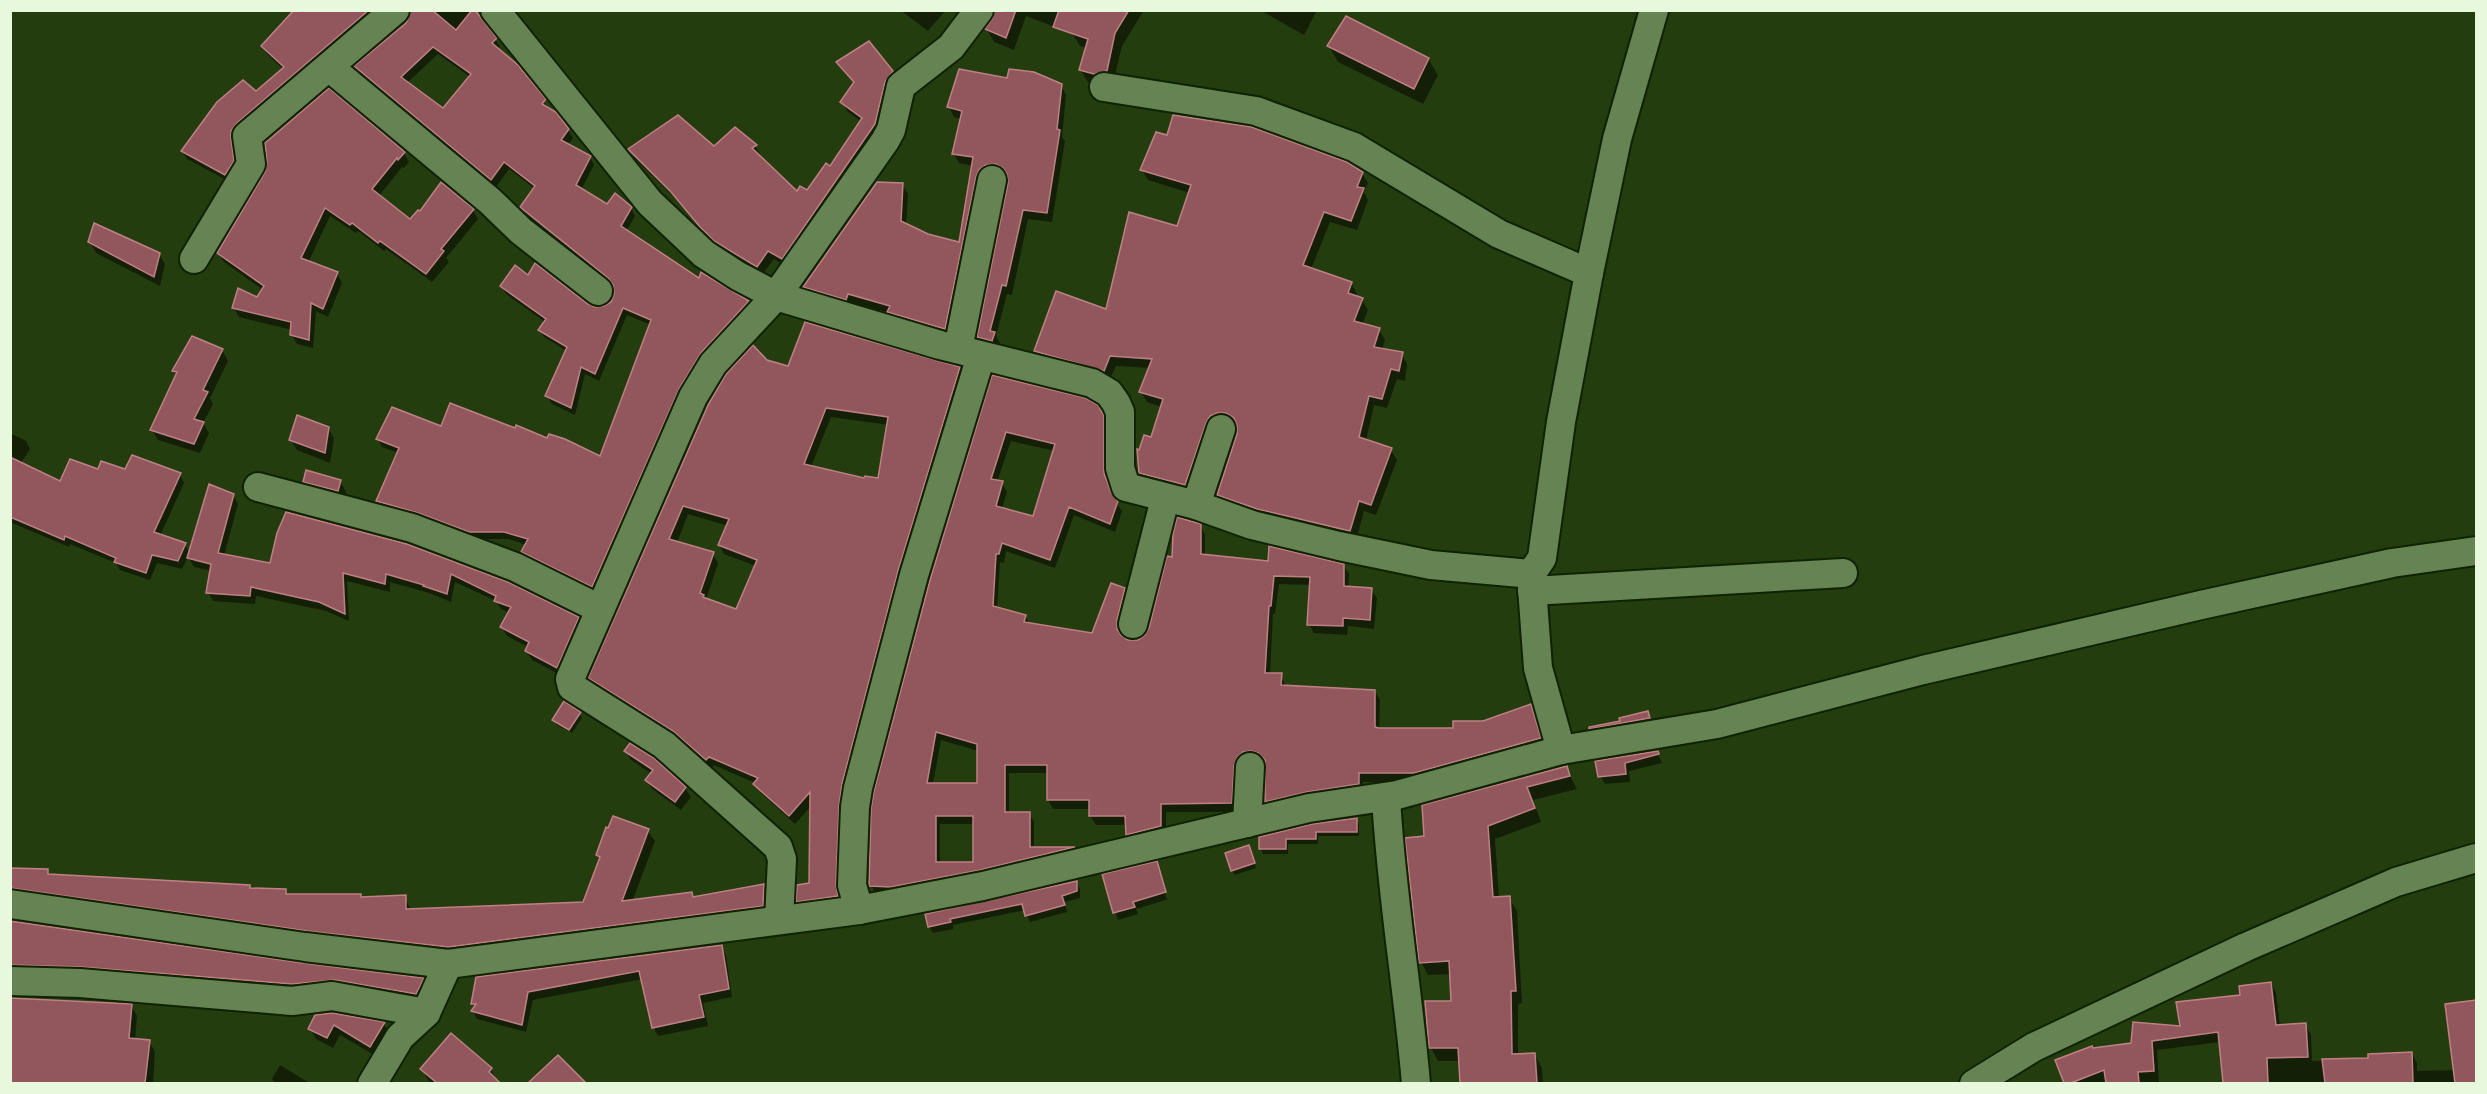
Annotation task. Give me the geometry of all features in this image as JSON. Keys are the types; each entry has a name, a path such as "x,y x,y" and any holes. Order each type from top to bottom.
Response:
{"street":[{"path":"195,259 251,164 247,135 395,10"},
{"path":"495,10 657,210 704,254 738,276 776,296 940,345 1092,383 1109,393 1120,412 1120,468 1126,487 1165,499 1196,505 1252,525 1431,566 1531,583 1843,573"},
{"path":"779,920 782,859 774,843 664,744 572,687 570,679 693,397 713,364 776,296 885,141 891,130 901,86 951,47 980,10"},
{"path":"1562,750 1538,668 1531,583 1542,558 1561,422 1617,140 1654,10"},
{"path":"329,67 490,201 521,231 598,291"},
{"path":"1104,87 1256,111 1354,147 1499,234 1589,273"},
{"path":"859,910 852,885 855,807 858,788 969,352 992,180"},
{"path":"1196,505 1221,429"},
{"path":"258,487 412,528 515,567 600,609"},
{"path":"1133,624 1165,499"},
{"path":"10,904 305,947 448,964 859,910 983,886 1309,808 1386,797 1562,750 1717,724 1923,670 2201,605 2392,563 2476,550"},
{"path":"1247,823 1250,767"},
{"path":"1386,797 1389,855 1409,1003 1416,1083"},
{"path":"1974,1083 2034,1047 2246,947 2396,882 2476,858"},
{"path":"372,1083 400,1037 426,1013 448,964"},
{"path":"10,981 80,983 292,1001 332,996 426,1013"}],"building":[{"path":"294,10 369,10 236,124 231,131 234,161 225,175 181,151 217,102 243,80 256,91 284,67 261,46"},
{"path":"411,10 432,10 456,30 472,10 475,10 497,38 492,43 518,65 546,99 542,104 556,112 569,129 561,140 591,156 576,185 607,204 615,193 632,207 621,226 699,278 701,272 749,301 701,353 679,389 592,587 521,552 528,539 504,532 469,532 418,513 376,501 399,448 376,439 392,407 441,426 450,403 515,428 516,425 547,438 549,434 565,439 600,456 651,320 623,308 595,374 581,367 571,408 545,396 567,347 538,330 546,319 500,286 515,265 528,275 535,263 595,307 611,302 614,294 613,285 608,278 520,207 535,186 504,162 491,180 354,66 406,23","holes":["433,47 471,74 443,108 401,77"]},
{"path":"995,10 1016,10 1006,38 985,29"},
{"path":"1059,10 1129,10 1115,33 1107,71 1094,74 1079,70 1088,39 1053,27"},
{"path":"1346,16 1429,58 1414,89 1327,46"},
{"path":"869,41 893,71 885,82 875,124 782,259 768,251 757,267 714,241 671,192 628,149 678,115 714,146 735,127 757,145 752,148 797,191 800,186 807,190 826,163 830,166 862,118 840,102 854,82 836,62"},
{"path":"959,69 1007,78 1009,69 1034,72 1062,84 1057,129 1060,130 1047,213 1023,210 1006,286 1002,285 990,331 995,332 992,341 977,337 1008,183 1007,174 996,164 986,165 979,170 976,177 945,329 887,312 890,306 848,294 846,300 803,287 877,182 903,183 901,221 928,234 959,242 973,157 952,154 962,111 947,107"},
{"path":"329,88 405,152 398,160 397,158 372,189 410,219 418,210 420,211 441,182 474,209 441,249 444,251 426,274 380,241 378,243 352,223 350,225 325,208 301,258 338,272 323,309 311,303 309,340 290,335 291,322 232,308 238,288 257,297 264,286 217,253 265,172 267,162 265,143"},
{"path":"1173,115 1252,127 1347,162 1363,172 1357,187 1364,188 1351,221 1324,212 1303,265 1352,282 1348,293 1363,298 1354,321 1380,328 1374,347 1403,352 1399,371 1391,369 1382,399 1369,396 1359,437 1392,448 1371,505 1359,501 1350,531 1257,509 1217,495 1237,434 1234,418 1226,413 1210,416 1206,423 1185,485 1139,473 1137,449 1139,450 1144,435 1151,437 1163,399 1139,392 1152,359 1110,356 1104,371 1034,351 1056,291 1106,309 1129,212 1177,226 1191,185 1140,170 1156,132 1167,135"},
{"path":"94,223 160,253 154,277 88,242"},
{"path":"805,322 960,367 898,571 842,784 836,884 838,896 796,902 797,885 809,883 810,792 789,816 753,784 758,778 709,757 706,760 673,731 588,678 708,405 726,374 753,345 767,360 788,366","holes":["826,408 888,417 878,478 865,476 864,478 804,464","683,506 729,519 718,545 757,560 736,609 703,597 704,595 700,593 714,552 669,539"]},
{"path":"192,336 223,349 203,390 208,392 194,419 204,422 194,444 150,430 177,372 172,371"},
{"path":"992,375 1086,398 1098,405 1104,416 1104,473 1111,492 1118,501 1110,524 1069,507 1050,560 1002,543 999,554 996,554 993,606 1026,615 1024,622 1092,633 1111,583 1125,588 1117,629 1128,640 1138,640 1149,628 1167,556 1172,557 1173,534 1177,517 1201,524 1201,554 1268,561 1269,546 1344,564 1344,586 1372,588 1370,620 1343,618 1343,626 1307,625 1310,577 1274,576 1271,606 1269,606 1265,673 1282,673 1281,685 1375,690 1375,727 1379,728 1453,728 1453,721 1483,721 1531,704 1541,738 1414,773 1359,773 1359,784 1307,792 1265,802 1265,760 1258,753 1243,752 1237,758 1234,766 1232,803 1161,804 1161,826 1126,835 1125,816 1089,816 1089,800 1047,800 1047,765 1005,765 1005,812 1030,812 1030,847 1075,847 980,870 891,887 869,886 871,809 874,791 930,580","holes":["1006,432 1055,444 1033,516 996,506 1003,481 991,479","936,732 977,744 977,783 927,783","936,816 973,816 973,862 936,862"]},
{"path":"297,415 329,427 325,453 289,440"},
{"path":"132,455 181,473 154,532 186,543 178,561 152,555 146,573 114,562 116,558 65,536 64,540 10,517 10,457 60,481 70,459 98,469 101,461 125,469"},
{"path":"306,470 341,480 338,491 303,482"},
{"path":"209,484 234,494 218,553 270,563 277,533 286,512 407,544 508,582 579,617 557,668 525,651 529,642 500,627 511,607 494,601 496,596 451,574 447,594 386,574 385,584 343,573 345,614 319,602 251,587 250,596 206,593 211,564 187,558"},
{"path":"564,701 581,712 569,730 552,720"},
{"path":"1648,711 1650,718 1589,729 1589,727 1620,721 1619,718"},
{"path":"630,743 654,758 686,787 675,802 645,780 653,770 624,751"},
{"path":"1658,751 1659,754 1625,763 1626,774 1598,777 1595,761"},
{"path":"1567,766 1570,776 1527,787 1535,808 1488,826 1493,897 1510,896 1516,991 1511,991 1512,1054 1535,1053 1537,1083 1460,1083 1458,1048 1429,1048 1425,1001 1451,1001 1449,961 1419,963 1405,838 1424,836 1422,805"},
{"path":"613,816 649,829 622,901 692,892 693,897 764,884 763,906 448,947 307,931 10,888 10,868 48,869 48,874 250,885 250,888 286,889 286,894 361,894 361,897 406,895 406,909 583,902 600,857 596,855 606,827 608,828"},
{"path":"1357,818 1357,832 1316,832 1316,839 1286,839 1286,849 1259,849 1259,837 1312,824"},
{"path":"1249,845 1255,863 1231,871 1225,853"},
{"path":"1157,861 1166,892 1133,902 1135,907 1113,913 1102,874"},
{"path":"1077,881 1077,891 1062,896 1065,905 1025,916 1022,904 950,919 951,922 928,927 925,914"},
{"path":"10,921 424,978 416,994 335,980 292,984 81,967 10,965"},
{"path":"722,945 729,989 699,995 704,1017 652,1028 639,971 528,992 522,1025 471,1011 476,1004 471,1004 476,977"},
{"path":"2271,982 2276,1025 2306,1023 2308,1057 2267,1058 2268,1083 2223,1083 2218,1032 2152,1041 2154,1071 2138,1072 2139,1083 2106,1083 2104,1070 2071,1083 2064,1083 2055,1060 2092,1046 2093,1048 2131,1043 2133,1022 2180,1026 2176,1002 2240,995 2239,986"},
{"path":"10,998 132,1004 129,1038 150,1040 145,1083 10,1083"},
{"path":"2476,1000 2476,1083 2455,1083 2445,1004"},
{"path":"332,1013 385,1022 370,1047 334,1025 327,1038 308,1029 315,1015"},
{"path":"451,1033 492,1068 489,1072 500,1083 437,1083 420,1069"},
{"path":"2412,1052 2413,1083 2325,1083 2322,1059 2368,1058 2368,1054"},
{"path":"558,1055 586,1083 528,1083"}]}
